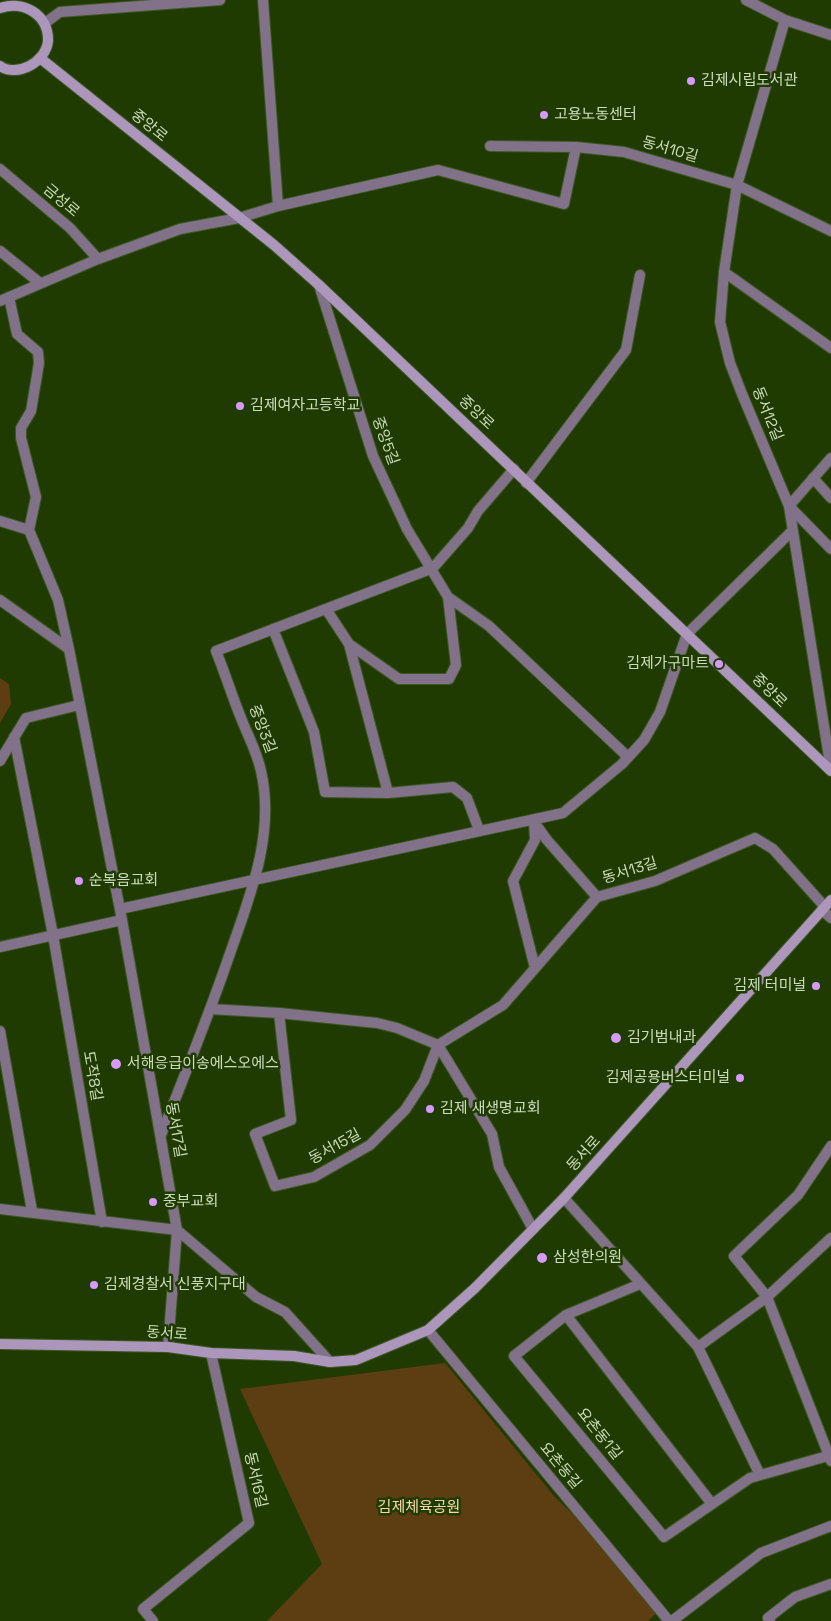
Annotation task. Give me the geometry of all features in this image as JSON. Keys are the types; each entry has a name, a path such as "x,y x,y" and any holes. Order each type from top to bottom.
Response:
{"street":[{"path":"45,23 60,12 220,0"},
{"path":"263,0 278,206"},
{"path":"746,0 785,20 831,35"},
{"path":"0,8 13,4 30,3 45,23 48,42 40,58 23,70 4,69 0,66"},
{"name":"동서12길","path":"785,20 737,185 724,272 720,322 730,363 789,506 831,549"},
{"name":"중앙로","path":"40,58 320,285 514,469 526,483 831,771"},
{"name":"동서10길","path":"490,146 576,147 624,152 737,185 831,231"},
{"path":"0,521 29,530 36,497 21,438 21,428 31,411 39,363 38,352 17,334 5,299 98,259 180,229 239,218 278,206 438,170 564,204 576,147"},
{"name":"금성로","path":"0,170 70,228 98,259"},
{"path":"0,250 40,283"},
{"path":"724,272 831,348"},
{"path":"526,483 626,350 640,275"},
{"name":"중앙5길","path":"320,285 373,456 406,529 433,568 448,597 456,665 449,679 399,679 349,644"},
{"path":"789,506 831,458"},
{"name":"중앙3길","path":"255,880 263,840 264,797 262,772 252,741 242,721 216,651 433,568 468,528 478,511 514,469"},
{"path":"812,478 831,498"},
{"name":"중앙로","path":"789,506 831,771"},
{"name":"동서17길","path":"29,530 58,600 69,649 120,909 161,1135 177,1230 168,1347"},
{"path":"120,909 479,830 563,814 588,794 644,740 660,712 687,634 792,531"},
{"name":"중앙5길","path":"448,597 489,626 628,757"},
{"path":"0,600 69,649"},
{"path":"326,609 349,644 388,793"},
{"path":"273,629 314,732 325,792 388,793 452,787 467,798 479,830"},
{"path":"0,761 26,718 79,705"},
{"name":"도작8길","path":"14,737 54,935 102,1222"},
{"path":"534,821 547,840 597,897"},
{"path":"534,821 535,840 513,881 535,968"},
{"name":"동서13길","path":"438,1045 503,1005 597,897 656,881 755,838 773,849 826,906"},
{"path":"161,1135 210,1009 255,880"},
{"path":"826,906 831,918"},
{"name":"동서로","path":"0,1344 168,1347 211,1353 294,1356 330,1362 356,1360 428,1330 476,1288 564,1198 826,906"},
{"path":"0,947 122,920"},
{"path":"210,1009 279,1013 376,1023 438,1045 492,1134 500,1168 534,1229"},
{"name":"동서15길","path":"279,1013 291,1120 255,1134 275,1186 314,1176 370,1146 405,1110 424,1081 438,1045"},
{"path":"0,1031 32,1211"},
{"name":"요촌동1길","path":"640,1284 566,1315 514,1356 664,1537 750,1478 830,1457 767,1297 734,1256 798,1195 831,1146"},
{"path":"564,1198 698,1347 760,1475"},
{"path":"0,1209 32,1211 102,1222 177,1230 256,1297 285,1312 330,1362"},
{"path":"698,1347 767,1297 831,1238"},
{"path":"566,1315 712,1504"},
{"name":"요촌동길","path":"428,1330 671,1621"},
{"name":"동서16길","path":"153,1621 143,1609 249,1523 211,1353"},
{"path":"671,1621 762,1553 831,1526"},
{"path":"770,1621 768,1618 795,1597 831,1584"}],"green space":[{"path":"0,678 9,684 11,704 0,723"},
{"name":"김제체육공원","path":"445,1363 554,1496 619,1560 659,1611 648,1621 267,1621 322,1564 240,1389"}],"place":[{"name":"김제시립도서관","path":"691,81"},
{"name":"고용노동센터","path":"544,115"},
{"name":"김제여자고등학교","path":"240,406"},
{"name":"김제가구마트","path":"719,664"},
{"name":"순복음교회","path":"79,881"},
{"name":"김제 터미널","path":"816,986"},
{"name":"김기범내과","path":"616,1038"},
{"name":"서해응급이송에스오에스","path":"116,1064"},
{"name":"김제공용버스터미널","path":"740,1078"},
{"name":"김제 새생명교회","path":"430,1109"},
{"name":"중부교회","path":"153,1202"},
{"name":"삼성한의원","path":"542,1258"},
{"name":"김제경찰서 신풍지구대","path":"94,1285"}]}
